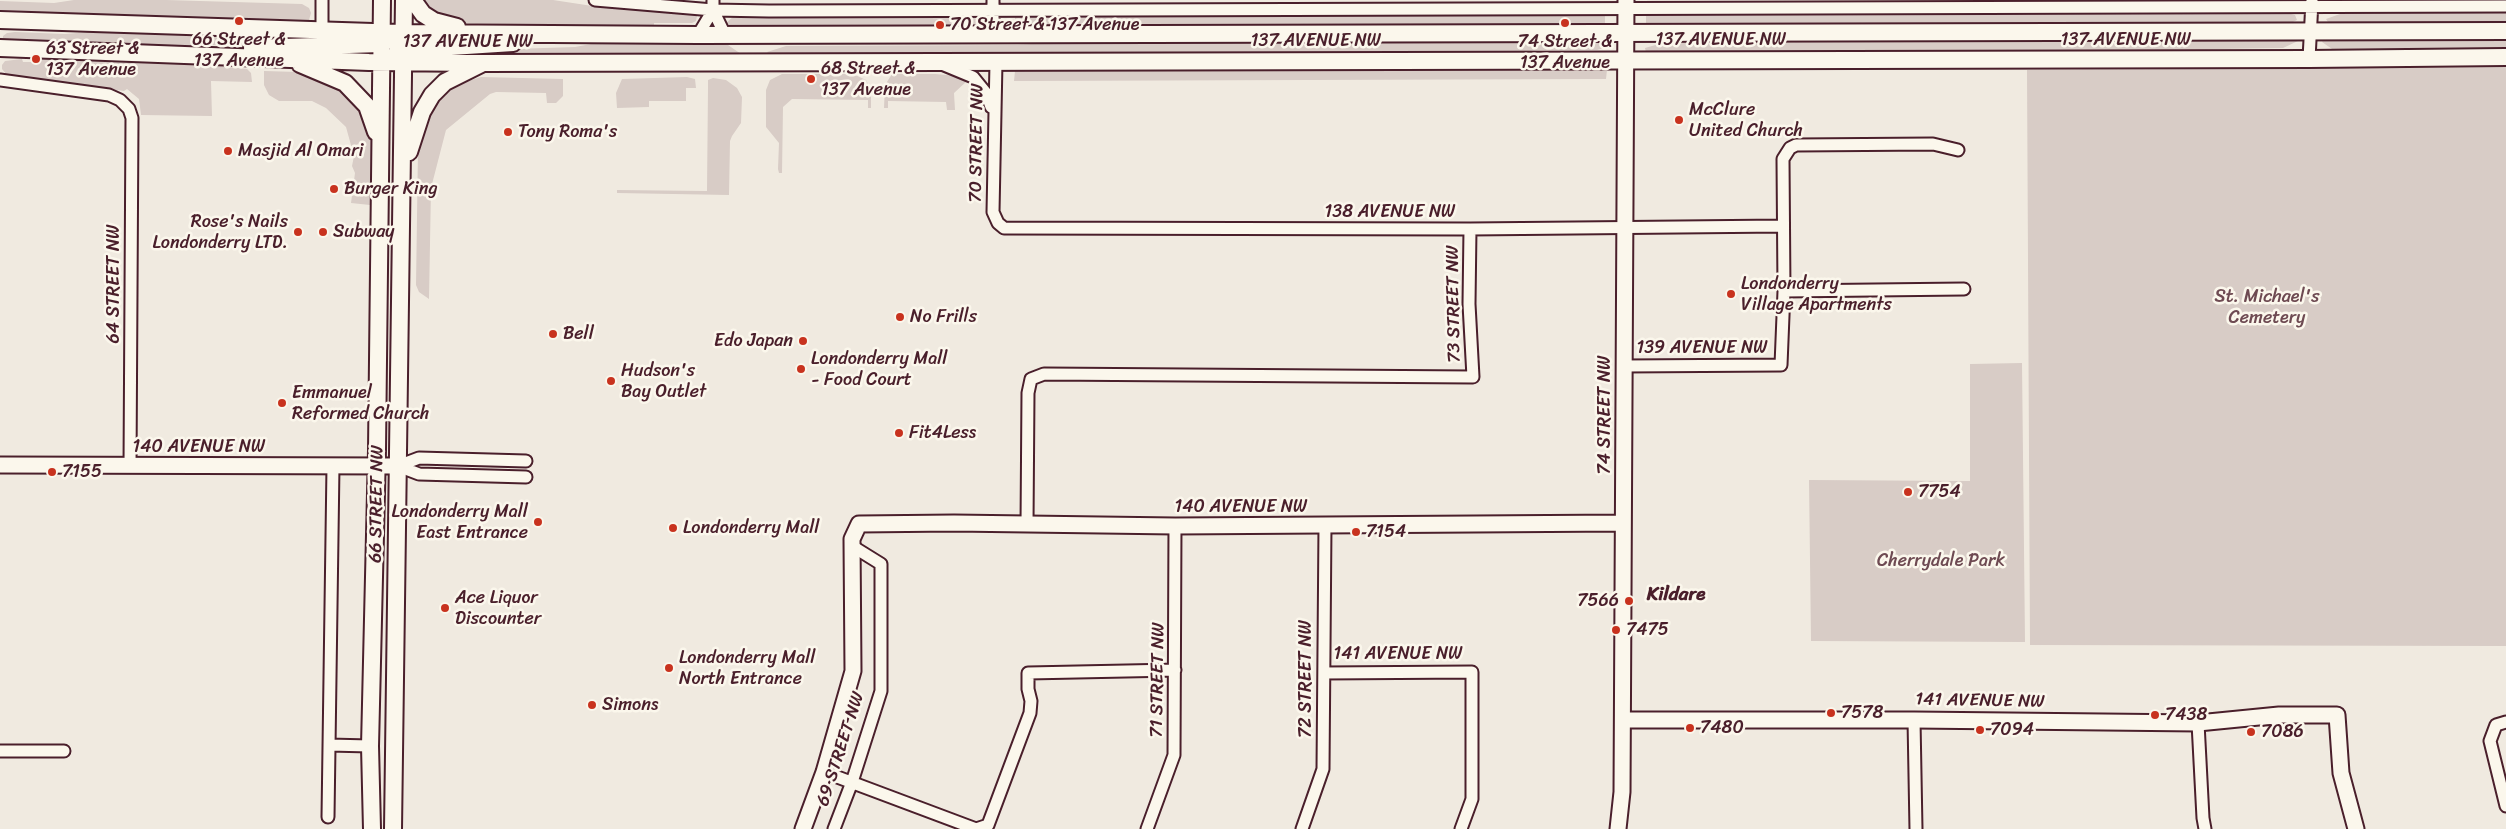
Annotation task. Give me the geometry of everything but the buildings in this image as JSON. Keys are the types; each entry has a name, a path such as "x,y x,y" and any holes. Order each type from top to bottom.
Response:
{"main road":[{"name":"66 STREET NW","path":"372,829 370,746 382,0"},
{"name":"66 STREET NW","path":"393,829 404,0"},
{"path":"412,0 423,14 434,21 481,33"},
{"name":"137 AVENUE NW","path":"0,20 322,30 381,38 404,33 993,35 2506,31"},
{"path":"381,62 404,56 594,34"},
{"path":"200,55 255,48 381,38"},
{"name":"137 AVENUE NW","path":"0,48 381,62"},
{"name":"137 AVENUE NW","path":"404,56 483,63 2309,60 2506,57"},
{"path":"284,59 311,67 345,83 367,106 380,146"},
{"path":"402,178 414,132 432,95 445,82 483,63"}],"street":[{"path":"322,0 322,30"},
{"name":"137 AVENUE NW","path":"595,0 713,5 2312,4 2506,6"},
{"path":"2309,60 2312,4"},
{"path":"713,5 725,35"},
{"path":"698,35 713,5"},
{"path":"993,5 993,35"},
{"name":"74 STREET NW","path":"1618,829 1622,792 1623,720 1624,33 1626,5"},
{"name":"137 AVENUE NW","path":"936,62 972,77 986,93 994,115"},
{"name":"70 STREET NW","path":"996,62 993,212 998,223"},
{"name":"64 STREET NW","path":"0,80 110,95 125,104 132,118 130,466"},
{"path":"1958,150 1933,144 1796,145 1785,153 1784,291 1964,289"},
{"name":"138 AVENUE NW","path":"998,223 1004,228 1017,229 1470,230 1783,226"},
{"name":"73 STREET NW","path":"1027,524 1028,393 1031,379 1044,374 1473,377 1469,304 1470,230"},
{"name":"139 AVENUE NW","path":"1624,366 1781,365 1784,291"},
{"name":"140 AVENUE NW","path":"0,465 398,466 419,458 526,461"},
{"path":"328,817 333,466"},
{"name":"140 AVENUE NW","path":"398,466 419,474 526,477"},
{"name":"140 AVENUE NW","path":"859,524 1324,526 1624,523"},
{"name":"69 STREET NW","path":"803,829 824,772 853,671 852,540 859,524"},
{"name":"71 STREET NW","path":"1147,829 1174,755 1176,526"},
{"name":"72 STREET NW","path":"1302,829 1323,769 1324,526"},
{"name":"69 STREET NW","path":"834,829 852,782 881,690 881,564 852,546"},
{"path":"824,772 976,829 988,825 1030,713 1028,673 1175,670"},
{"name":"141 AVENUE NW","path":"1324,673 1472,672 1472,799 1461,829"},
{"name":"141 AVENUE NW","path":"1623,720 1914,720 2198,723 2279,715 2337,715 2341,773 2356,829"},
{"path":"1914,720 1916,829"},
{"path":"2198,723 2202,818 2205,829"},
{"path":"2501,723 2490,741 2506,806"},
{"path":"328,745 370,746"},
{"path":"0,751 64,751"}],"green space":[{"path":"74,0 166,0 302,4 309,8 311,13 309,20 304,23 0,14 0,1 54,3"},
{"path":"417,0 553,0 599,7 693,14 697,16 696,21 692,23 654,23 654,28 547,28 507,24 451,23 434,17"},
{"path":"2506,12 2506,25 2339,25 2328,22 2326,19 2340,14"},
{"path":"1605,15 1605,25 1015,26 1015,17 1018,16"},
{"path":"2295,15 2297,20 2286,25 1646,25 1646,16"},
{"path":"971,16 980,21 970,27 734,27 726,23 733,17"},
{"path":"101,31 332,39 328,43 211,45 184,48 6,42 3,40 3,36 7,33 15,32 65,34"},
{"path":"2506,38 2506,53 2335,51 2322,42 2324,39"},
{"path":"1775,39 2296,39 2298,41 2283,48 2218,49 2144,54 1655,54 1646,52 1645,48 1659,44"},
{"path":"1595,40 1607,43 1607,47 1597,50 1540,50 1490,54 770,55 767,52 786,46 1017,45 1079,41"},
{"path":"710,41 728,45 741,54 739,56 444,56 420,52 575,47 602,42"},
{"path":"36,56 184,62 247,69 251,73 252,82 211,81 212,116 141,115 139,99 127,89 124,91 7,75 2,69 5,61 22,59 23,62 35,62"},
{"name":"St. Michael's Cemetery","path":"2506,67 2506,646 2030,645 2027,70"},
{"path":"1597,68 1607,70 1606,79 1014,81 1015,71 1022,69"},
{"path":"264,71 298,72 315,76 344,89 363,113 370,132 373,148 374,203 370,205 351,203 355,173 352,166 354,156 346,127 326,108 312,101 279,101 269,95 264,85"},
{"path":"782,74 853,74 866,80 871,90 871,108 868,108 868,100 792,99 783,107 782,173 779,173 779,143 766,127 766,90 770,80"},
{"path":"892,74 958,76 967,81 954,93 955,110 947,110 946,102 888,101 888,108 884,108 885,85"},
{"path":"481,77 563,79 563,96 556,103 547,103 546,93 496,92 490,94 446,130 431,188 429,299 419,292 416,285 418,149 431,108 441,96 455,85"},
{"path":"687,77 695,79 696,88 686,88 686,101 649,101 649,107 617,108 616,93 622,79"},
{"path":"713,78 726,80 737,88 742,97 741,123 730,141 729,195 617,193 617,190 707,191 708,80"},
{"name":"Cherrydale Park","path":"2022,363 2025,642 1811,641 1809,480 1970,481 1970,364"}],"place":[{"name":"66 Street & 137 Avenue","path":"239,21"},
{"name":"74 Street & 137 Avenue","path":"1565,23"},
{"name":"70 Street & 137 Avenue","path":"940,25"},
{"name":"63 Street & 137 Avenue","path":"36,59"},
{"name":"68 Street & 137 Avenue","path":"811,79"},
{"name":"McClure United Church","path":"1679,120"},
{"name":"Tony Roma's","path":"508,132"},
{"name":"Masjid Al Omari","path":"228,151"},
{"name":"Burger King","path":"334,189"},
{"name":"Rose's Nails Londonderry LTD.","path":"298,232"},
{"name":"Subway","path":"323,232"},
{"name":"Londonderry Village Apartments","path":"1731,294"},
{"name":"No Frills","path":"900,317"},
{"name":"Bell","path":"553,334"},
{"name":"Edo Japan","path":"803,341"},
{"name":"Londonderry Mall - Food Court","path":"801,369"},
{"name":"Hudson's Bay Outlet","path":"611,381"},
{"name":"Emmanuel Reformed Church","path":"282,403"},
{"name":"Fit4Less","path":"899,433"},
{"name":"7155","path":"52,472"},
{"name":"7754","path":"1908,492"},
{"name":"Londonderry Mall East Entrance","path":"538,522"},
{"name":"Londonderry Mall","path":"673,528"},
{"name":"7154","path":"1356,532"},
{"name":"7566","path":"1629,601"},
{"name":"Ace Liquor Discounter","path":"445,608"},
{"name":"7475","path":"1616,630"},
{"name":"Londonderry Mall North Entrance","path":"669,668"},
{"name":"Simons","path":"592,705"},
{"name":"7578","path":"1831,713"},
{"name":"7438","path":"2155,715"},
{"name":"7480","path":"1690,728"},
{"name":"7094","path":"1980,730"},
{"name":"7086","path":"2251,732"}],"district":[{"name":"Kildare","path":"1676,595"}]}
